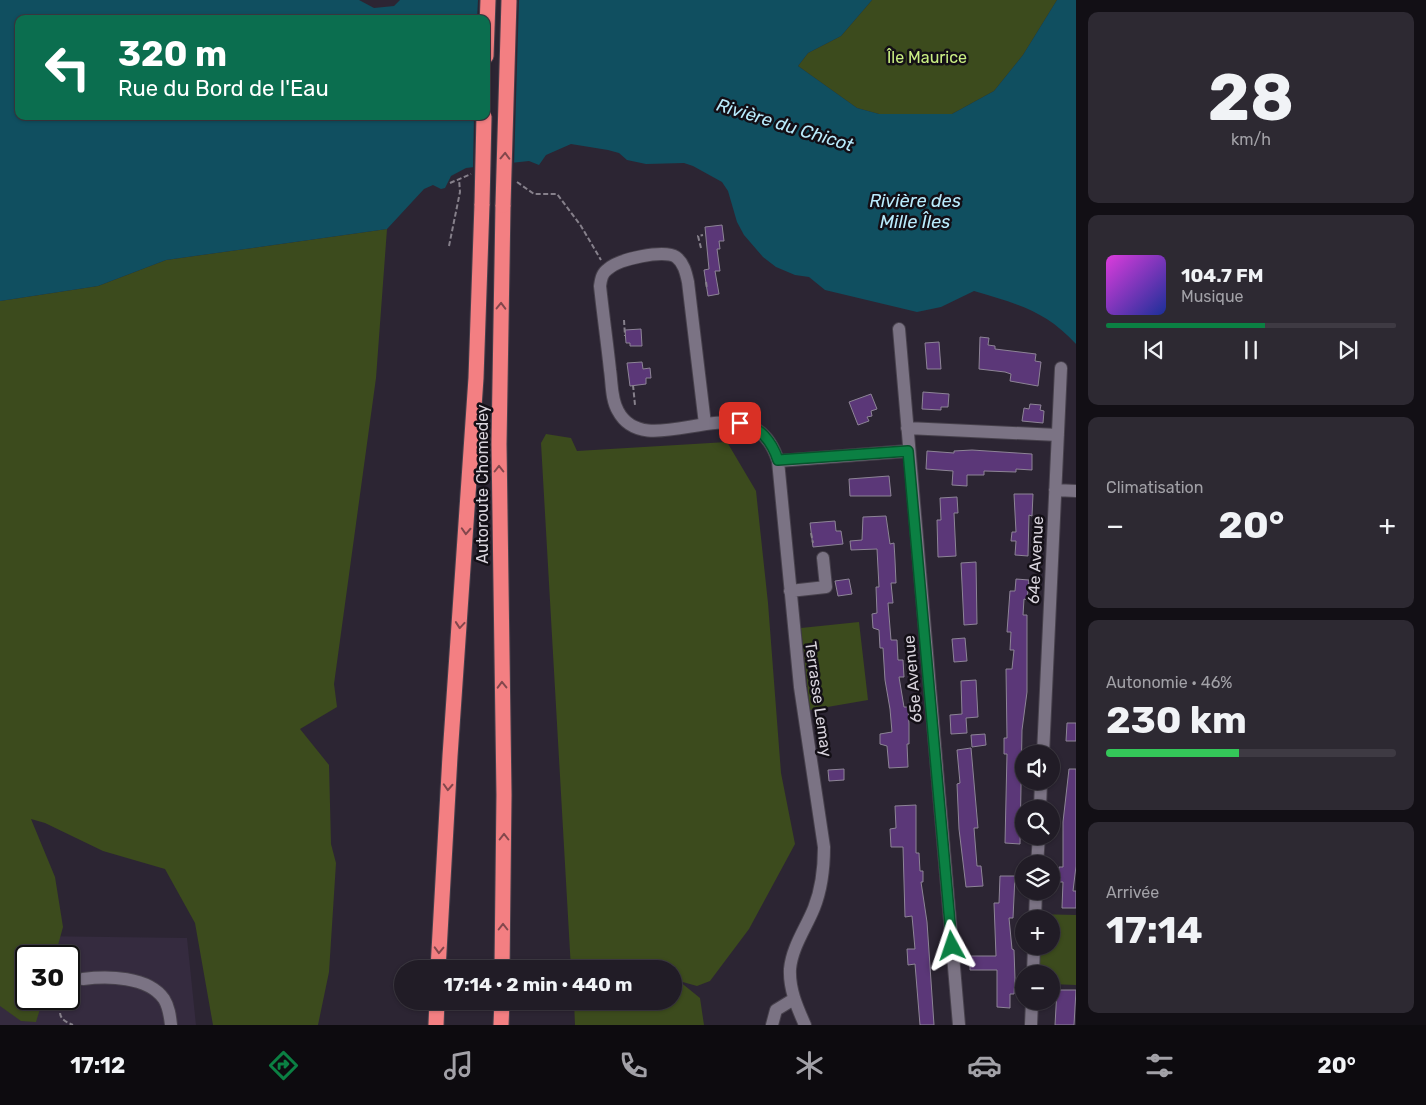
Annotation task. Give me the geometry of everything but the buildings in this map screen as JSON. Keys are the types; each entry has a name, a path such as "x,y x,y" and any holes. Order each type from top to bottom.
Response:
{"highway":[{"path":"487,15 488,0"},
{"name":"Autoroute Chomedey","path":"502,960 504,795 499,436 509,0"},
{"name":"Autoroute Chomedey","path":"439,960 450,756 476,378 484,120"},
{"path":"436,1025 437,1010"},
{"path":"501,1025 502,1010"}],"street":[{"name":"Terrasse Lemay","path":"705,424 688,282 683,264 675,256 666,254 629,260 609,267 604,272 600,286 614,398 618,412 628,424 640,430 732,422 753,427 766,438 778,460 800,687 822,829 824,860 818,894 792,958 790,979 794,999 805,1025"},
{"name":"65e Avenue","path":"898,329 959,1025"},
{"name":"64e Avenue","path":"1043,745 1061,368"},
{"path":"906,428 1058,435"},
{"path":"778,460 908,451"},
{"path":"1055,490 1076,491"},
{"path":"790,591 831,587 823,558"},
{"path":"83,979 119,979 150,988 165,1000 171,1025"},
{"path":"772,1025 773,1014 776,1010 794,999"},
{"path":"1031,1025 1032,1010"}],"path":[{"path":"449,246 460,192 459,179"},
{"path":"556,194 582,226 602,263"},
{"path":"701,248 698,236 703,235"},
{"path":"706,282 707,290"},
{"path":"624,320 625,336"},
{"path":"633,385 635,405"},
{"path":"811,533 812,544"},
{"path":"61,1010 59,1015 63,1020 73,1025"}],"shaded area":[{"path":"32,936 187,938 196,1025 0,1025 0,1000 15,970 15,1010 80,1010 80,945 28,945"}],"green space":[{"name":"Île Maurice","path":"872,0 1057,0 1023,55 994,91 952,114 879,114 857,108 798,66 808,53 841,36"},
{"path":"387,229 376,378 334,684 337,707 300,729 329,765 331,844 336,863 329,972 318,1025 213,1025 195,923 165,869 103,851 45,823 31,819 55,877 63,927 58,945 15,945 15,1010 40,1010 36,1022 21,1021 0,1006 0,301 98,286 166,260"},
{"path":"546,434 571,438 577,451 727,442 756,491 768,603 781,773 795,844 749,929 710,981 697,986 682,982 682,960 570,960 541,443"},
{"path":"859,622 868,700 810,710 801,628"},
{"path":"1060,915 1076,915 1076,985 1060,984 1060,965 1033,965 1034,955 1060,955"},
{"path":"682,983 700,998 704,1025 575,1025 574,1010 682,1010"}],"water":[{"name":"Rivière des Mille Îles","path":"0,0 359,0 374,8 394,6 400,0 872,0 841,36 808,53 798,66 857,108 879,114 952,114 994,91 1023,55 1057,0 1076,0 1076,344 1053,323 1030,310 974,291 941,307 917,312 825,290 809,277 795,275 776,267 763,257 744,235 737,222 728,191 722,182 684,163 646,164 627,160 619,153 608,150 571,144 546,155 539,165 529,161 466,168 451,176 445,188 441,189 433,185 424,189 387,229 166,260 98,286 0,301"}],"pier":[{"path":"478,0 519,0 514,166 473,168 474,120 490,120 490,15 477,15"}],"route":[{"path":"740,423 761,432 775,451 778,460 908,451 952,946"}],"water label":[{"name":"Rivière du Chicot","path":"785,125"}]}
